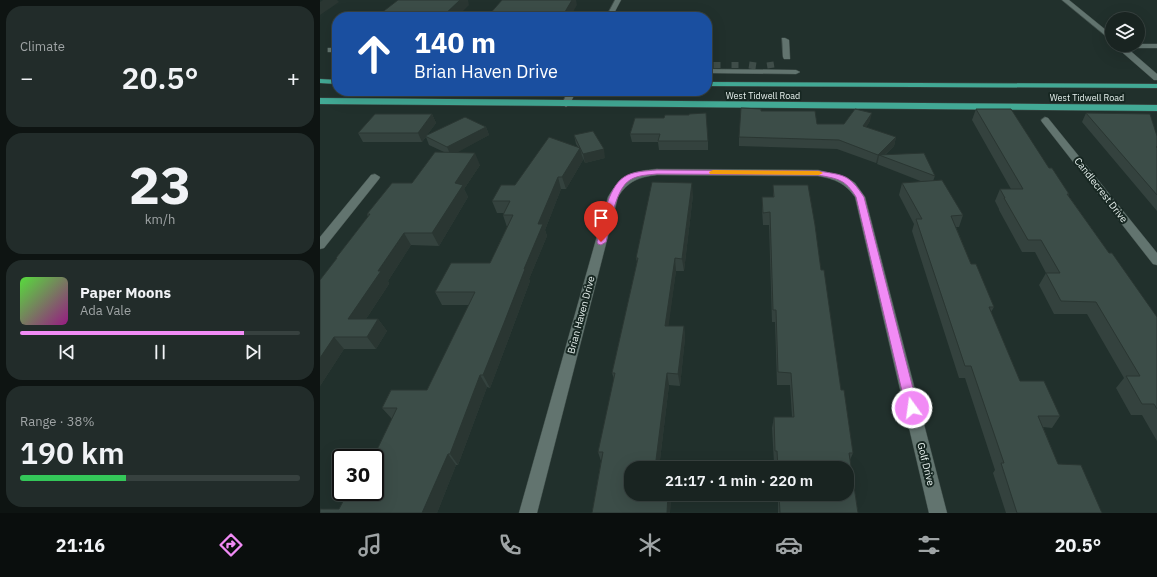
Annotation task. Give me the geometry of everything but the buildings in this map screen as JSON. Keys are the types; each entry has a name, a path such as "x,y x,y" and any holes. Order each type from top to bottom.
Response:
{"main road":[{"path":"320,82 332,82"},
{"name":"West Tidwell Road","path":"712,85 794,95 1157,108"},
{"name":"West Tidwell Road","path":"320,101 566,104 794,95 1157,86"}],"street":[{"path":"612,12 618,0"},
{"path":"1065,0 1105,34"},
{"path":"785,40 787,57"},
{"path":"1145,46 1157,46"},
{"path":"1127,52 1157,78"},
{"path":"712,68 717,65 770,65 796,72"},
{"path":"566,104 570,96"},
{"name":"Candlecrest Drive","path":"1045,120 1157,261"},
{"name":"Brian Haven Drive","path":"528,513 613,197 619,186 627,179 640,174 657,172 733,172"},
{"name":"Golf Drive","path":"733,172 818,173 838,176 851,184 860,197 938,513"},
{"path":"320,245 375,177"}],"tunnel":[{"path":"717,62 717,68"},
{"path":"735,62 735,68"},
{"path":"752,69 753,62"},
{"path":"770,62 771,68"}],"slow traffic":[{"path":"713,172 819,173"}],"route":[{"path":"601,242 613,197 619,186 627,179 640,174 657,172 818,173 838,176 851,184 860,197 912,408"}]}
